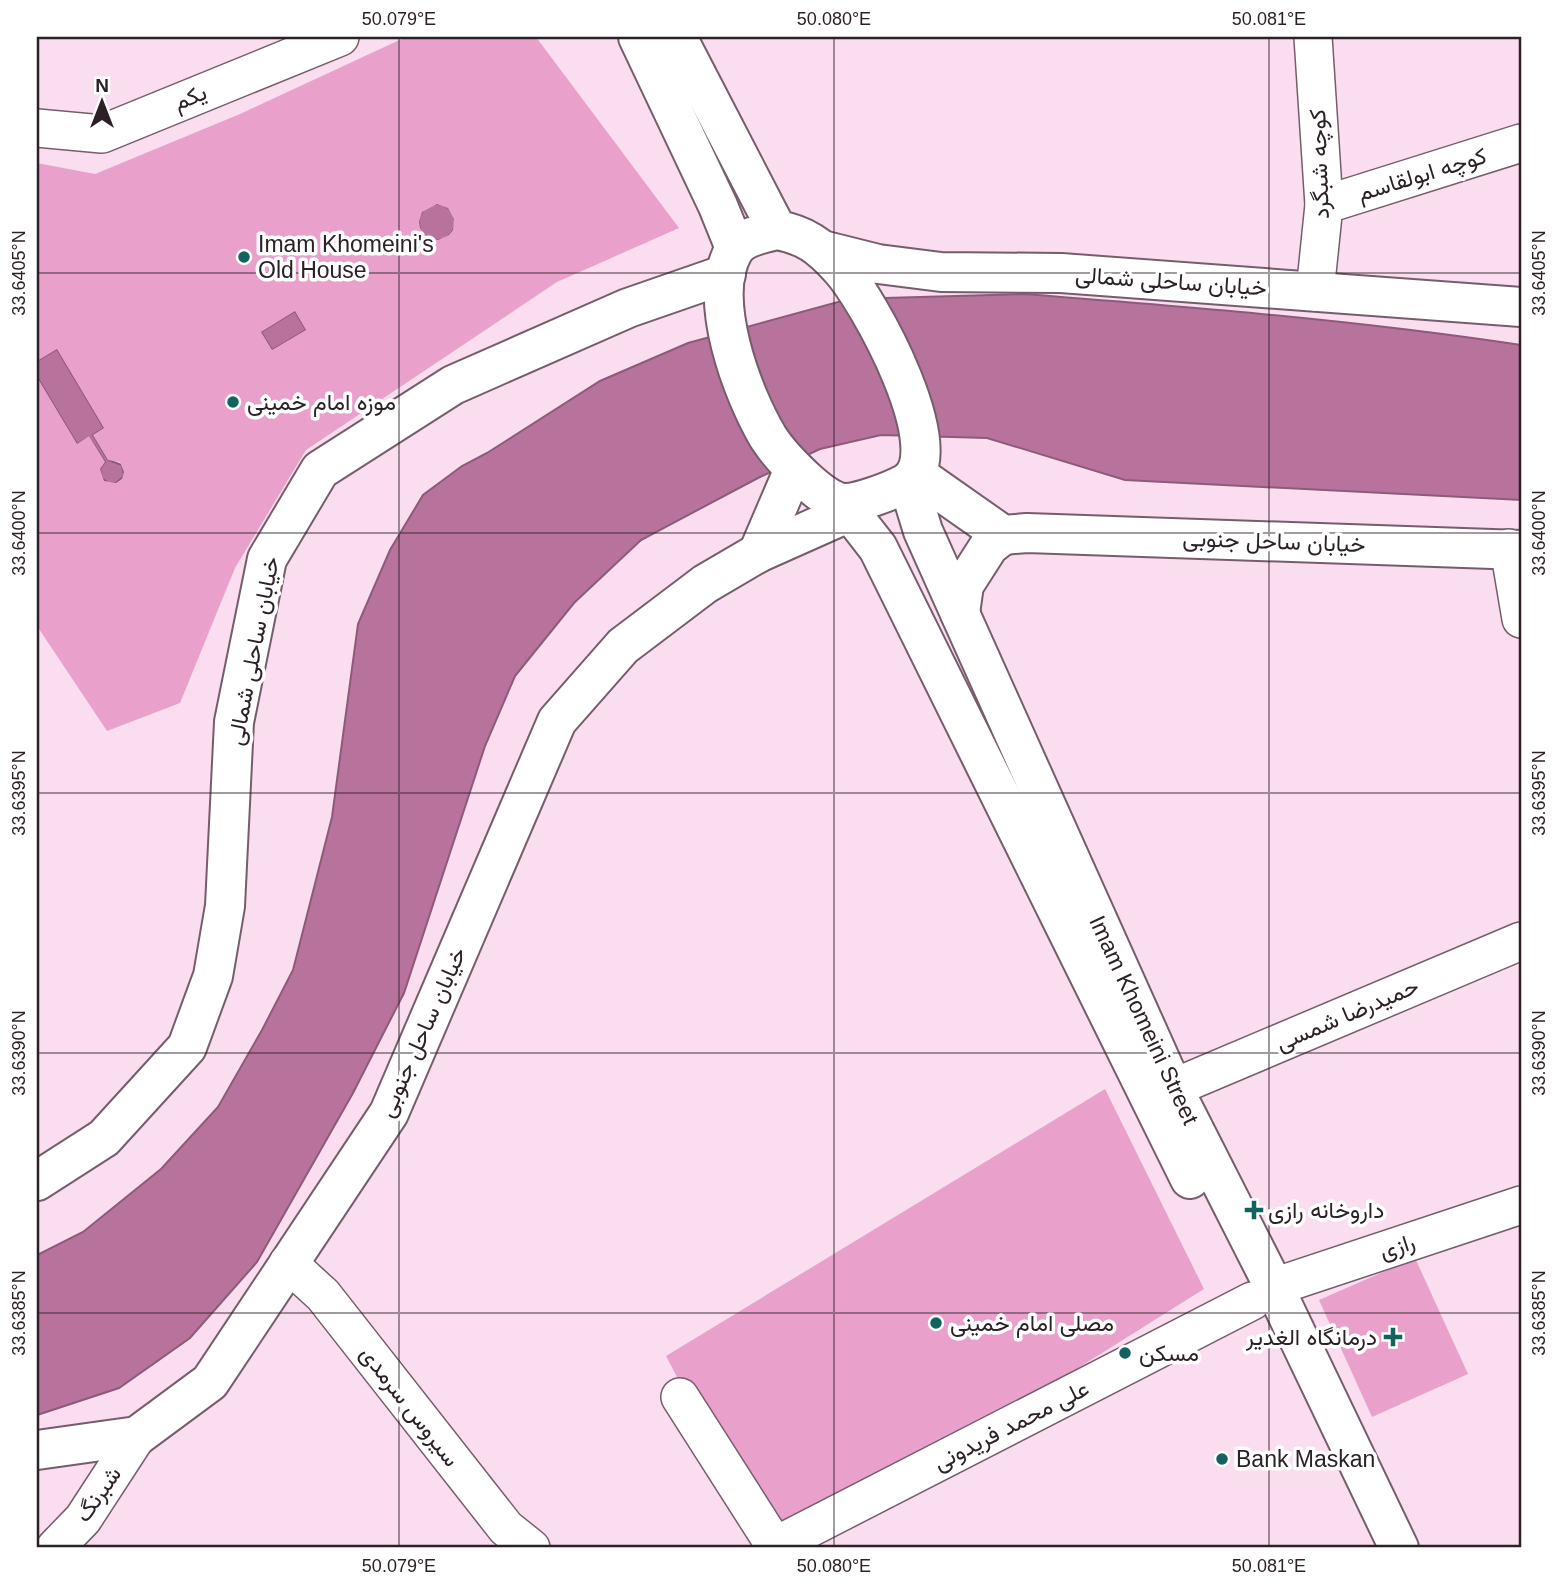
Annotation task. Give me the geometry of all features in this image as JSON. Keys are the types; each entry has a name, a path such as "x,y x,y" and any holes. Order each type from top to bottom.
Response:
{"main road":[{"path":"638,37 718,206 728,277 725,328 744,387 768,438 793,468 819,491 847,507"},
{"path":"677,37 777,230 798,234 831,259"},
{"name":"خیابان ساحلی شمالی","path":"37,1181 104,1138 187,1046 213,976 225,906 234,722 267,559 320,471 453,385 628,308 728,277 754,236 777,230"},
{"name":"خیابان ساحلی شمالی","path":"831,259 941,272 1062,273 1521,306"},
{"name":"Imam Khomeini Street","path":"831,259 876,320 917,418 917,461 923,531 1173,1088 1370,1548"},
{"path":"917,461 1009,508 1015,534 989,546 964,585 960,613"},
{"name":"خیابان ساحل جنوبی","path":"37,1450 137,1436 210,1382 389,1113 557,721 623,646 705,584 758,553 847,507 883,494 917,461"},
{"path":"758,553 793,468"},
{"name":"Imam Khomeini Street","path":"847,507 877,548 1144,1091 1263,1294 1399,1548"},
{"name":"خیابان ساحل جنوبی","path":"1015,534 1515,549"}],"street":[{"name":"یکم","path":"37,128 102,134 340,37"},
{"name":"کوچه شبگرد","path":"1313,37 1324,205 1315,292"},
{"name":"کوچه ابولقاسم","path":"1324,205 1521,143"},
{"path":"1515,549 1521,619"},
{"name":"حمیدرضا شمسی","path":"1173,1088 1521,941"},
{"name":"رازی","path":"1263,1294 1521,1205"},
{"name":"سیروس سرمدی","path":"288,1263 323,1295 506,1528 531,1548"},
{"name":"علی محمد فریدونی","path":"773,1547 1263,1294"},
{"path":"680,1397 773,1547"},
{"name":"شبرنگ","path":"55,1548 83,1519 137,1436"}],"shaded area":[{"path":"437,204 449,210 455,222 449,234 437,240 425,234 419,222 425,210"},
{"path":"1024,294 1335,321 1521,345 1521,500 1125,480 987,438 881,435 820,449 758,478 641,540 574,603 515,676 485,746 404,993 353,1093 257,1262 190,1338 119,1388 37,1415 37,1255 83,1232 161,1169 218,1107 293,970 332,817 358,624 390,550 423,495 462,466 600,381 688,343 849,299"},
{"path":"295,311 306,330 272,350 261,332"},
{"path":"57,349 104,428 93,435 108,460 122,465 124,476 116,483 108,483 102,478 100,469 105,462 89,437 77,444 37,377 37,361"}],"building":[{"name":"موزه امام خمینی","path":"406,37 536,37 679,228 557,282 306,450 235,568 180,703 107,731 37,626 37,377 77,444 89,436 105,462 100,469 104,481 116,483 122,479 124,472 120,462 108,460 93,435 104,428 57,349 37,361 37,163 95,174 240,114","holes":["437,204 448,208 454,219 453,230 438,240 427,237 419,222 422,212","295,311 306,330 272,350 261,332"]},
{"name":"مصلی امام خمینی","path":"1105,1089 1204,1289 791,1548 766,1548 666,1356"},
{"name":"درمانگاه الغدیر","path":"1415,1258 1468,1374 1372,1417 1319,1300"}],"place":[{"name":"Imam Khomeini's Old House","path":"244,257"},
{"name":"موزه امام خمینی","path":"233,402"},
{"name":"داروخانه رازی","path":"1254,1210"},
{"name":"مصلی امام خمینی","path":"936,1323"},
{"name":"درمانگاه الغدیر","path":"1393,1337"},
{"name":"مسکن","path":"1125,1353"},
{"name":"Bank Maskan","path":"1222,1459"}]}
